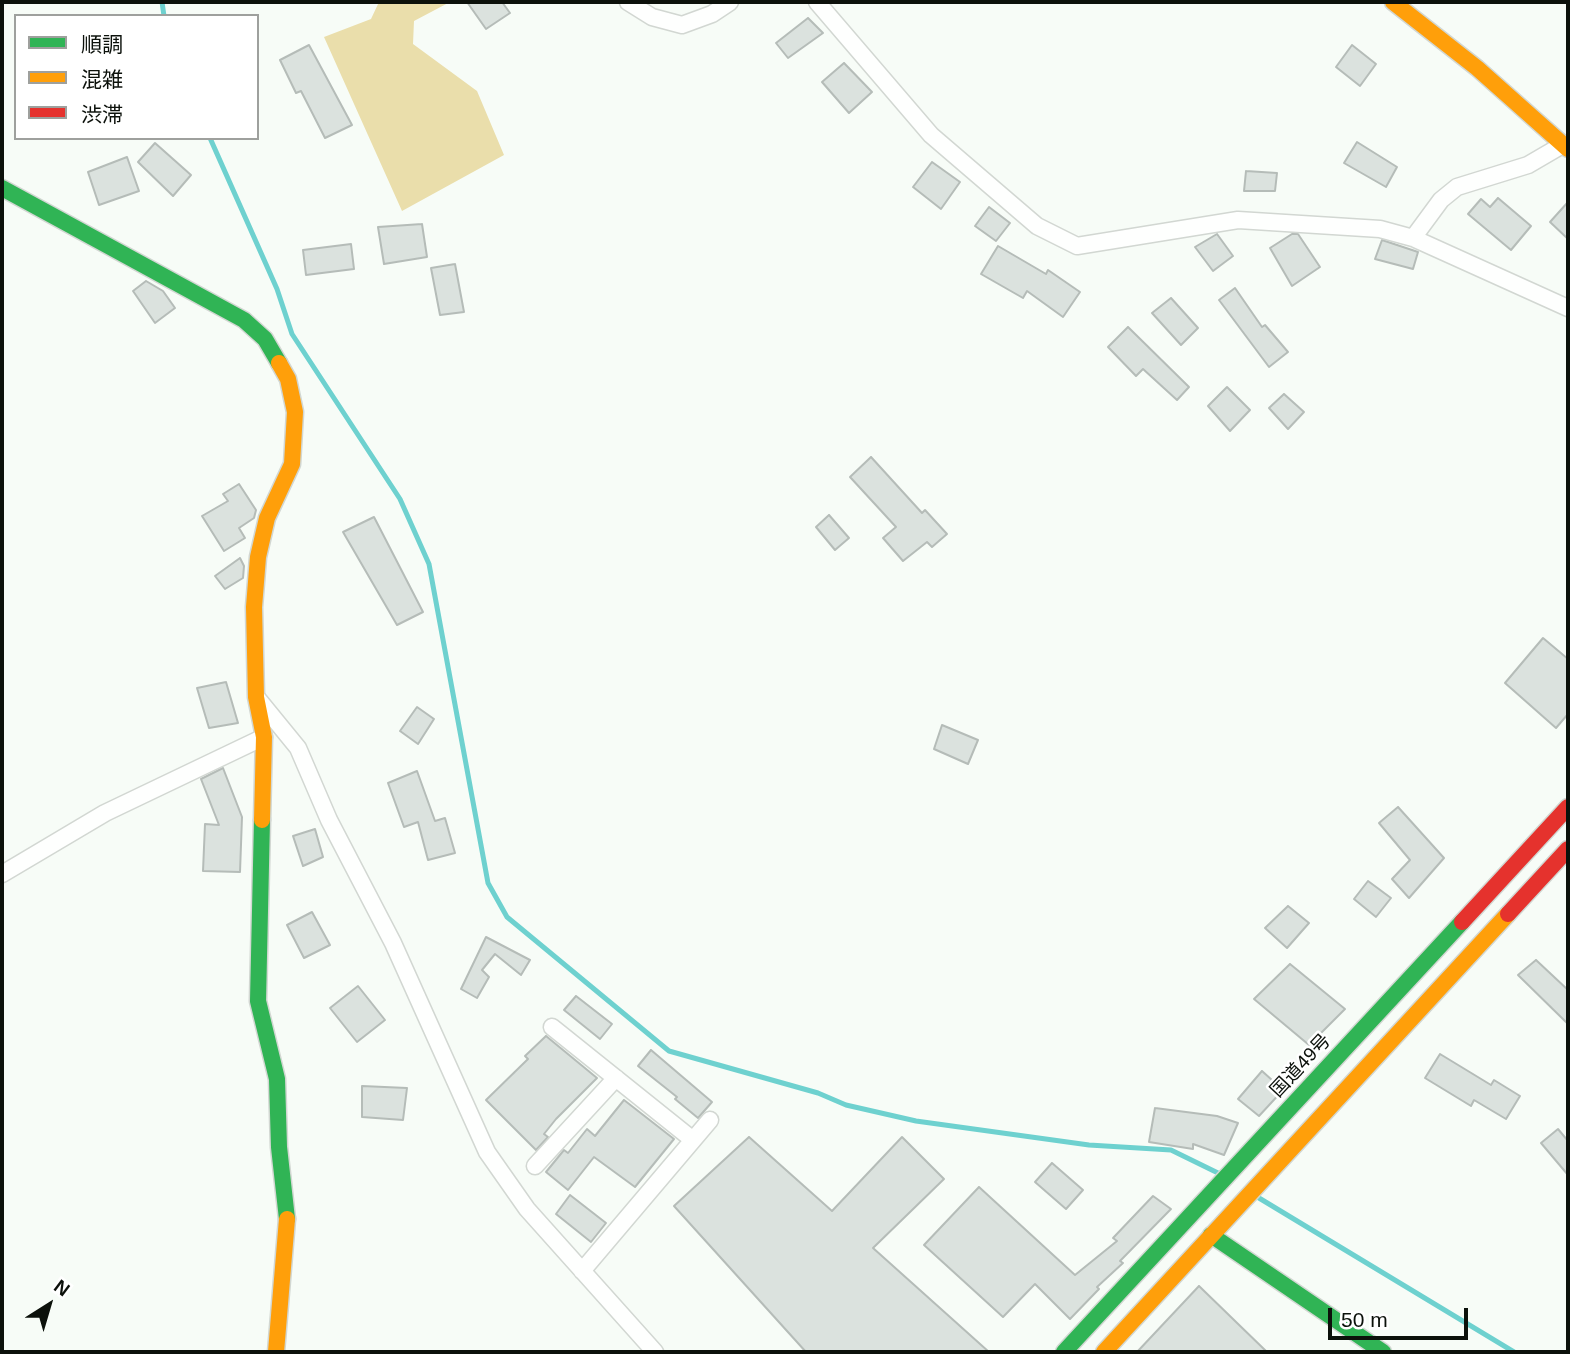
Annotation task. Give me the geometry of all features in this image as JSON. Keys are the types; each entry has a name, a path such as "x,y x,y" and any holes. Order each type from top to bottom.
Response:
{"main road":[{"path":"1393,2 1477,68 1566,146"},
{"path":"2,188 244,320 265,339 288,379 296,438 292,464 267,518 258,556 254,607 256,697 264,737 258,1001 277,1079 279,1147 288,1229 276,1352"},
{"name":"国道49号","path":"1064,1352 1568,807"},
{"path":"1104,1352 1568,849"},
{"path":"1211,1235 1383,1352"}],"street":[{"path":"628,2 652,17 682,25 712,14 730,2"},
{"path":"817,2 931,135 1037,226 1077,246 1238,220 1380,229 1413,237 1568,308"},
{"path":"1413,237 1434,207 1457,187 1528,164 1566,146"},
{"path":"256,697 298,748 329,820 393,943 487,1152 527,1209 654,1352"},
{"path":"2,874 105,813 264,737"},
{"path":"552,1027 693,1140"},
{"path":"535,1166 616,1078"},
{"path":"582,1271 710,1120"}],"shaded area":[{"path":"379,2 450,2 414,21 413,44 477,91 504,155 402,211 324,37 371,19"}],"building":[{"path":"467,2 502,2 510,13 486,29"},
{"path":"808,18 823,33 788,58 776,43"},
{"path":"309,45 352,125 325,138 301,91 296,93 280,60"},
{"path":"1352,45 1376,64 1360,86 1336,67"},
{"path":"844,63 872,92 849,113 822,82"},
{"path":"1357,142 1397,167 1386,187 1344,163"},
{"path":"155,143 191,175 173,196 138,162"},
{"path":"127,157 139,191 99,205 88,172"},
{"path":"932,162 960,182 941,209 913,187"},
{"path":"1246,171 1277,173 1275,191 1244,191"},
{"path":"1498,198 1531,226 1511,250 1468,214 1481,199 1490,207"},
{"path":"1568,202 1568,239 1550,222"},
{"path":"989,207 1010,223 996,241 975,226"},
{"path":"422,224 427,257 384,264 378,227"},
{"path":"1217,234 1233,256 1213,271 1195,247"},
{"path":"1292,234 1298,234 1320,267 1292,286 1270,248"},
{"path":"1382,240 1418,252 1413,269 1375,259"},
{"path":"351,244 354,269 306,275 303,250"},
{"path":"998,246 1046,274 1048,270 1080,292 1063,317 1027,291 1023,298 981,274"},
{"path":"455,264 464,312 440,315 431,268"},
{"path":"146,281 163,291 175,308 155,323 133,291"},
{"path":"1235,288 1262,327 1265,325 1288,352 1269,367 1219,300"},
{"path":"1171,298 1198,328 1181,345 1152,313"},
{"path":"1128,327 1189,387 1177,400 1143,369 1136,376 1108,347"},
{"path":"1227,387 1250,410 1230,431 1208,406"},
{"path":"1284,394 1304,412 1288,429 1269,408"},
{"path":"871,457 922,513 925,510 947,534 932,547 927,542 903,561 883,538 896,527 850,477"},
{"path":"239,484 256,510 254,518 239,528 245,538 224,551 202,516 228,501 223,494"},
{"path":"829,515 849,538 835,550 816,527"},
{"path":"374,517 423,612 397,625 343,532"},
{"path":"240,558 244,566 243,578 225,589 215,576"},
{"path":"1543,638 1568,659 1568,714 1556,728 1505,683"},
{"path":"226,682 238,723 209,728 197,688"},
{"path":"417,707 434,719 418,744 400,731"},
{"path":"942,725 978,740 968,764 934,749"},
{"path":"223,768 242,817 240,872 203,871 205,824 219,825 201,779"},
{"path":"417,771 435,821 445,818 455,853 428,860 418,822 404,827 388,783"},
{"path":"1398,807 1444,858 1409,898 1392,879 1410,860 1379,823"},
{"path":"315,829 323,857 303,866 293,836"},
{"path":"1368,881 1391,898 1376,917 1354,899"},
{"path":"1288,906 1309,923 1287,948 1265,928"},
{"path":"312,912 330,945 304,958 287,925"},
{"path":"486,937 530,960 521,975 495,954 482,970 489,977 477,998 461,989"},
{"path":"1536,960 1568,990 1568,1024 1518,975"},
{"path":"1290,964 1345,1009 1309,1045 1254,999"},
{"path":"358,986 385,1020 357,1042 330,1008"},
{"path":"576,996 612,1024 600,1039 564,1010"},
{"path":"546,1036 597,1078 556,1119 544,1134 548,1137 536,1150 486,1100 528,1059 525,1056"},
{"path":"651,1050 712,1102 698,1118 675,1099 677,1097 638,1066"},
{"path":"1440,1054 1491,1085 1494,1080 1520,1096 1506,1119 1474,1100 1471,1106 1425,1078"},
{"path":"1262,1071 1283,1090 1259,1116 1238,1099"},
{"path":"362,1086 407,1088 403,1120 362,1117"},
{"path":"624,1100 674,1139 635,1187 594,1157 568,1190 546,1172 564,1150 568,1153 587,1129 595,1136"},
{"path":"1155,1108 1217,1116 1238,1123 1224,1155 1193,1144 1193,1149 1149,1142"},
{"path":"1558,1129 1568,1141 1568,1175 1541,1143"},
{"path":"749,1137 832,1211 902,1137 944,1179 873,1248 989,1352 806,1352 674,1206"},
{"path":"1052,1163 1083,1190 1066,1209 1035,1182"},
{"path":"979,1187 1075,1275 1117,1241 1113,1238 1153,1196 1171,1209 1120,1261 1123,1263 1097,1287 1099,1289 1070,1319 1035,1284 1003,1317 924,1245"},
{"path":"570,1195 606,1223 591,1242 556,1214"},
{"path":"1199,1286 1267,1352 1137,1352"}],"waterway":[{"path":"162,2 164,14"},
{"path":"211,140 277,289 292,334 400,499 429,564 488,883 507,917 669,1051 818,1093 846,1105 916,1121 1089,1145 1171,1150 1218,1173"},
{"path":"1259,1198 1514,1352"}],"traffic: fast":[{"path":"2,188 244,320 265,339 279,363"},
{"path":"262,820 258,1001 277,1079 279,1147 287,1219"},
{"path":"1064,1352 1462,922"},
{"path":"1211,1235 1383,1352"}],"traffic: slow":[{"path":"1393,2 1477,68 1568,149"},
{"path":"262,820 264,737 256,697 254,607 258,557 267,518 292,464 295,412 288,379 279,363"},
{"path":"1104,1352 1508,914"},
{"path":"276,1352 287,1219"}],"traffic: jam":[{"path":"1462,922 1568,807"},
{"path":"1508,914 1568,849"}]}
